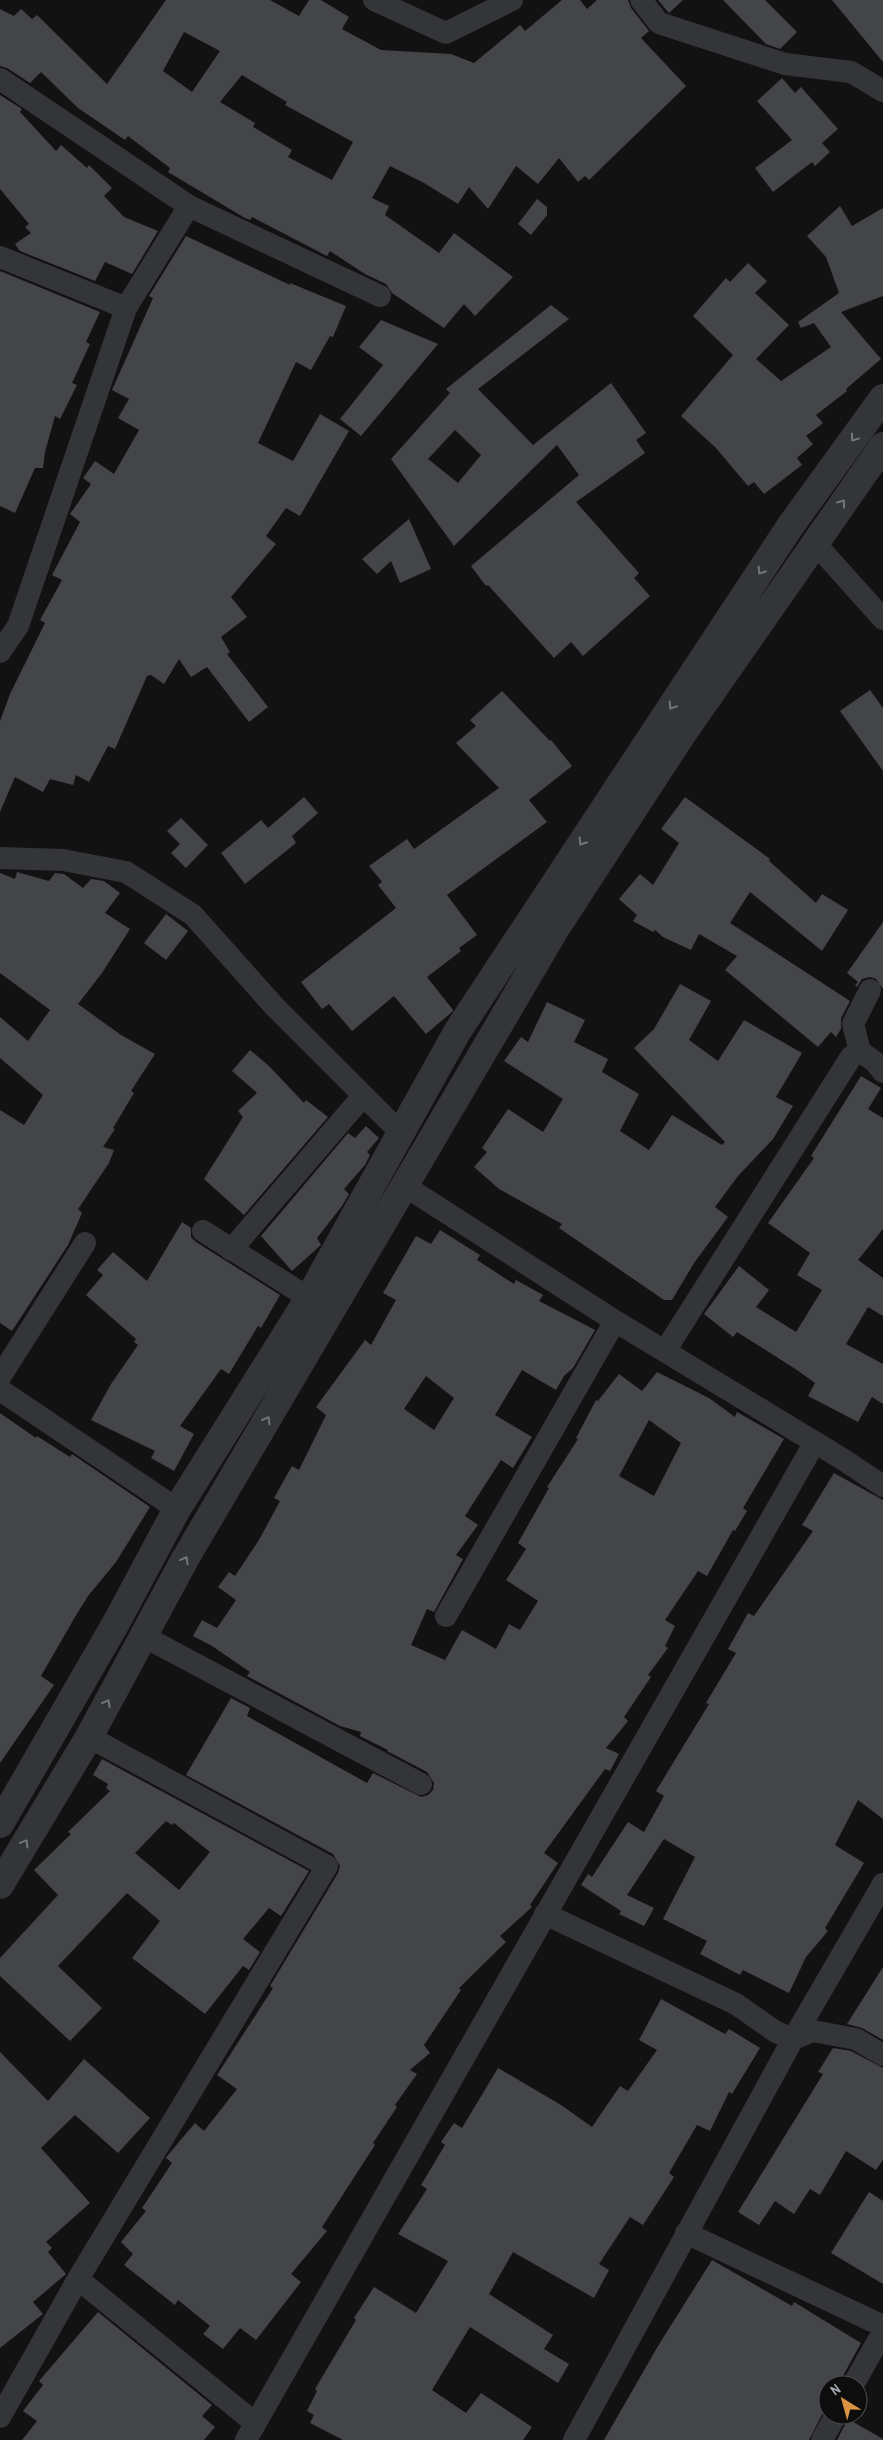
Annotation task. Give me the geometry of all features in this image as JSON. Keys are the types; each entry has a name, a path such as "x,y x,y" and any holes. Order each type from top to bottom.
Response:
{"street":[{"path":"374,0 446,33 512,0"},
{"path":"641,0 659,22 785,64 851,72 883,91"},
{"path":"0,79 189,206 380,296"},
{"path":"0,652 18,626 126,308 189,206"},
{"path":"0,257 126,308"},
{"path":"0,1885 89,1737 185,1559 556,928 642,774 791,526 883,398"},
{"path":"0,1824 116,1623 177,1509 310,1298 457,1032 642,774 883,446"},
{"path":"814,542 883,619"},
{"path":"0,858 63,860 126,872 193,915 275,1007 402,1134"},
{"path":"870,990 853,1024 860,1051 875,1062 883,1072"},
{"path":"665,1351 851,1056 860,1051"},
{"path":"231,1250 363,1096"},
{"path":"405,1186 615,1321 815,1442 883,1486"},
{"path":"203,1231 310,1298"},
{"path":"0,1377 85,1243"},
{"path":"446,1616 615,1321"},
{"path":"0,1390 177,1509"},
{"path":"78,2279 251,2431 815,1442"},
{"path":"143,1636 421,1784"},
{"path":"0,2418 78,2279 327,1866 89,1737"},
{"path":"574,2440 793,2039 883,1884"},
{"path":"545,1914 736,2004 776,2032 793,2039 813,2031 856,2039 883,2055"},
{"path":"686,2233 883,2326"},
{"path":"859,2375 883,2332"},
{"path":"822,2440 830,2425"}],"building":[{"path":"166,0 270,0 299,16 309,0 321,0 349,17 342,29 381,50 451,54 474,63 520,25 525,31 562,0 580,0 587,9 597,0 628,0 631,8 649,31 641,38 686,86 589,180 585,176 578,182 559,158 538,184 516,166 488,209 469,187 458,204 424,183 390,166 372,198 389,206 385,215 439,253 454,233 513,277 475,316 464,304 444,328 392,293 386,284 365,274 330,251 327,256 252,217 250,220 245,218 168,172 170,168 128,136 125,140 78,108 41,72 30,83 7,68 0,66 0,9 14,16 21,9 32,19 37,15 107,84","holes":["184,32 220,51 192,92 163,71","242,75 287,102 285,105 353,142 332,180 288,157 292,150 253,127 255,123 220,102"]},
{"path":"658,0 683,0 669,13"},
{"path":"723,0 765,0 797,32 780,49 766,44"},
{"path":"832,0 883,0 883,62"},
{"path":"782,78 795,93 801,87 838,129 822,143 830,152 815,166 812,162 773,192 755,168 792,140 757,101"},
{"path":"0,95 22,109 20,112 56,151 61,145 87,168 89,165 112,188 104,196 124,217 158,231 132,274 105,262 95,281 20,251 15,244 31,233 25,227 29,224 0,189"},
{"path":"537,199 547,207 547,215 531,235 518,224"},
{"path":"840,206 852,226 883,208 883,296 841,312 881,359 846,389 847,391 816,415 823,423 806,436 813,444 797,458 802,465 764,494 754,482 748,486 716,448 681,416 733,355 693,316 726,278 730,282 748,263 767,281 755,293 789,325 756,359 781,381 831,347 814,323 801,328 798,322 839,293 826,257 807,236"},
{"path":"186,236 290,285 290,283 346,306 333,337 330,336 311,370 296,362 258,443 293,461 320,414 349,431 300,516 286,508 266,536 276,544 231,597 247,617 221,637 230,652 227,654 268,707 249,722 207,667 191,677 179,659 164,684 151,675 147,676 115,749 108,746 89,782 76,775 73,785 50,779 43,792 15,777 0,812 0,721 10,694 45,623 40,620 62,580 52,575 80,522 70,514 91,484 83,478 95,461 114,474 139,430 118,418 129,399 112,390 153,298 149,296"},
{"path":"0,271 100,312 86,342 90,344 72,383 77,385 60,419 55,416 45,452 43,468 35,468 15,513 0,506"},
{"path":"551,305 569,319 478,389 533,445 611,383 646,433 636,440 645,453 576,502 639,573 634,578 650,596 583,656 571,642 554,658 488,585 486,586 471,566 579,475 557,445 454,546 391,459 450,393 446,389","holes":["455,430 481,455 458,483 428,459"]},
{"path":"381,320 438,344 361,436 340,419 383,365 359,347"},
{"path":"409,519 431,569 400,583 391,561 377,574 362,559"},
{"path":"870,690 883,708 883,771 840,711"},
{"path":"502,691 551,740 572,766 529,800 547,822 447,895 477,935 459,948 461,951 427,977 453,1010 452,1012 426,1034 394,996 352,1031 329,1004 322,1009 301,982 396,908 378,885 382,882 369,866 407,839 414,849 499,788 456,743 476,726 470,720"},
{"path":"304,797 318,813 292,836 296,843 245,884 221,853 261,820 268,828"},
{"path":"685,797 770,859 769,861 816,903 822,894 848,910 822,951 750,892 730,923 850,1001 841,1018 841,1029 836,1037 831,1032 818,1047 725,970 737,956 699,934 691,950 663,937 655,930 653,932 633,921 637,915 619,899 640,874 653,885 679,843 661,829"},
{"path":"181,818 208,845 186,868 171,853 180,844 167,831"},
{"path":"17,872 49,881 55,873 64,874 83,888 91,879 104,881 120,893 105,913 130,929 102,973 78,1004 121,1035 155,1054 131,1091 134,1093 103,1147 114,1150 109,1163 78,1209 82,1213 68,1245 12,1331 0,1323 0,1110 24,1125 43,1095 0,1058 0,1017 28,1041 50,1010 0,973 0,873 15,879"},
{"path":"166,914 188,931 166,960 144,943"},
{"path":"883,922 883,989 876,979 870,977 862,979 857,987 855,985 858,982 847,973"},
{"path":"680,984 711,1001 689,1040 718,1061 744,1020 802,1053 776,1097 793,1106 773,1139 738,1176 715,1207 728,1217 694,1263 672,1300 664,1300 559,1228 562,1224 499,1189 474,1167 487,1152 482,1148 508,1109 543,1132 563,1099 504,1061 521,1037 528,1042 547,1002 585,1020 574,1042 608,1059 602,1072 639,1094 620,1131 649,1150 672,1115 722,1145 725,1142 634,1048 654,1029"},
{"path":"250,1050 269,1066 304,1103 306,1100 328,1117 244,1215 204,1179 243,1117 238,1111 257,1093 232,1071"},
{"path":"861,1076 881,1088 868,1109 883,1118 883,1229 858,1260 883,1278 883,1316 868,1307 846,1344 883,1364 883,1404 872,1397 858,1422 808,1396 815,1383 797,1370 737,1332 733,1337 704,1314 739,1266 769,1290 756,1307 796,1332 822,1290 797,1275 810,1253 768,1223 814,1158 811,1156"},
{"path":"366,1126 379,1138 367,1152 370,1155 365,1165 344,1189 349,1194 342,1206 317,1238 321,1245 292,1271 261,1236 348,1133 355,1138"},
{"path":"182,1222 191,1228 191,1237 196,1242 280,1295 261,1328 258,1326 229,1374 221,1369 180,1426 194,1434 174,1471 151,1458 155,1451 91,1420 111,1384 138,1345 134,1342 136,1339 86,1295 103,1275 97,1270 113,1252 147,1281"},
{"path":"440,1230 480,1255 477,1260 514,1284 516,1280 543,1295 539,1301 595,1330 573,1368 564,1376 556,1390 522,1370 495,1415 532,1437 513,1468 501,1460 465,1516 478,1525 456,1555 463,1559 434,1612 427,1609 411,1645 445,1660 462,1630 496,1649 509,1624 520,1630 538,1601 506,1580 526,1549 518,1543 549,1488 547,1487 578,1439 576,1438 596,1400 598,1401 619,1374 642,1391 657,1372 709,1398 735,1417 737,1412 784,1439 743,1508 747,1511 735,1531 733,1530 707,1576 698,1571 665,1620 675,1626 665,1646 668,1648 648,1675 651,1677 624,1717 628,1721 606,1748 619,1754 610,1771 605,1769 544,1853 558,1863 530,1905 532,1907 500,1936 506,1942 459,1988 461,1990 424,2045 430,2053 410,2070 417,2074 395,2105 397,2107 373,2143 375,2145 322,2227 327,2231 291,2274 301,2282 256,2340 240,2328 223,2349 203,2334 210,2326 178,2300 175,2305 124,2265 133,2254 121,2242 146,2211 142,2208 172,2163 166,2158 168,2155 195,2123 204,2131 237,2089 217,2075 273,1988 270,1986 338,1873 340,1866 333,1854 186,1775 231,1698 250,1708 247,1716 367,1783 373,1773 421,1797 428,1795 433,1790 434,1783 427,1772 360,1736 361,1732 340,1726 247,1676 250,1672 212,1646 193,1636 202,1620 217,1628 236,1600 218,1587 229,1572 235,1576 259,1540 280,1501 274,1498 292,1466 299,1470 326,1415 316,1407 365,1340 371,1345 396,1300 383,1293 416,1236 431,1244","holes":["426,1376 454,1398 434,1430 404,1409","649,1420 681,1443 654,1496 619,1476"]},
{"path":"0,1413 36,1438 37,1436 70,1457 72,1454 150,1507 116,1562 88,1596 75,1617 41,1676 54,1685 0,1763"},
{"path":"834,1473 883,1500 883,1819 858,1800 835,1845 864,1863 825,1928 828,1931 806,1957 789,1993 743,1970 740,1975 700,1954 707,1941 663,1919 695,1857 664,1839 627,1895 654,1908 644,1926 619,1914 621,1911 581,1885 588,1874 592,1877 628,1822 644,1832 664,1796 656,1791 709,1704 706,1703 736,1653 728,1649 748,1613 754,1616 813,1531 802,1525"},
{"path":"102,1759 309,1871 281,1916 269,1908 243,1939 260,1952 249,1970 243,1966 205,2014 132,1958 160,1921 127,1893 58,1966 102,2008 70,2041 0,1976 0,1958 58,1895 34,1870 71,1834 68,1832 110,1791 106,1788 108,1784 93,1775","holes":["166,1821 172,1825 174,1823 210,1852 179,1890 135,1853"]},
{"path":"883,1967 883,2040 862,2028 847,2024"},
{"path":"661,1999 725,2034 729,2029 760,2048 732,2094 729,2092 710,2131 697,2125 669,2173 674,2177 643,2225 630,2217 599,2264 609,2270 594,2298 513,2252 489,2294 553,2335 544,2349 569,2364 558,2383 470,2327 432,2390 466,2413 481,2393 532,2427 523,2440 343,2440 310,2423 314,2415 307,2411 317,2391 315,2389 356,2320 354,2318 374,2287 416,2313 448,2261 398,2234 427,2189 421,2185 445,2145 441,2142 454,2123 462,2128 498,2068 561,2105 592,2127 620,2086 628,2091 657,2050 639,2040"},
{"path":"833,2048 851,2051 883,2068 883,2160 876,2170 846,2151 820,2195 810,2189 794,2214 775,2201 759,2225 738,2212 823,2074 818,2072"},
{"path":"0,2052 48,2101 84,2059 150,2118 118,2153 75,2115 41,2148 90,2203 46,2242 52,2248 48,2252 66,2274 33,2302 43,2314 0,2348"},
{"path":"869,2192 883,2201 883,2284 831,2253"},
{"path":"712,2260 792,2306 794,2302 861,2343 843,2375 818,2375 818,2423 809,2440 604,2440 658,2346"},
{"path":"98,2312 212,2405 202,2416 215,2427 204,2440 22,2440 37,2421 23,2411 43,2385 39,2381"},
{"path":"845,2425 858,2425 883,2439 883,2440 837,2440"}]}
